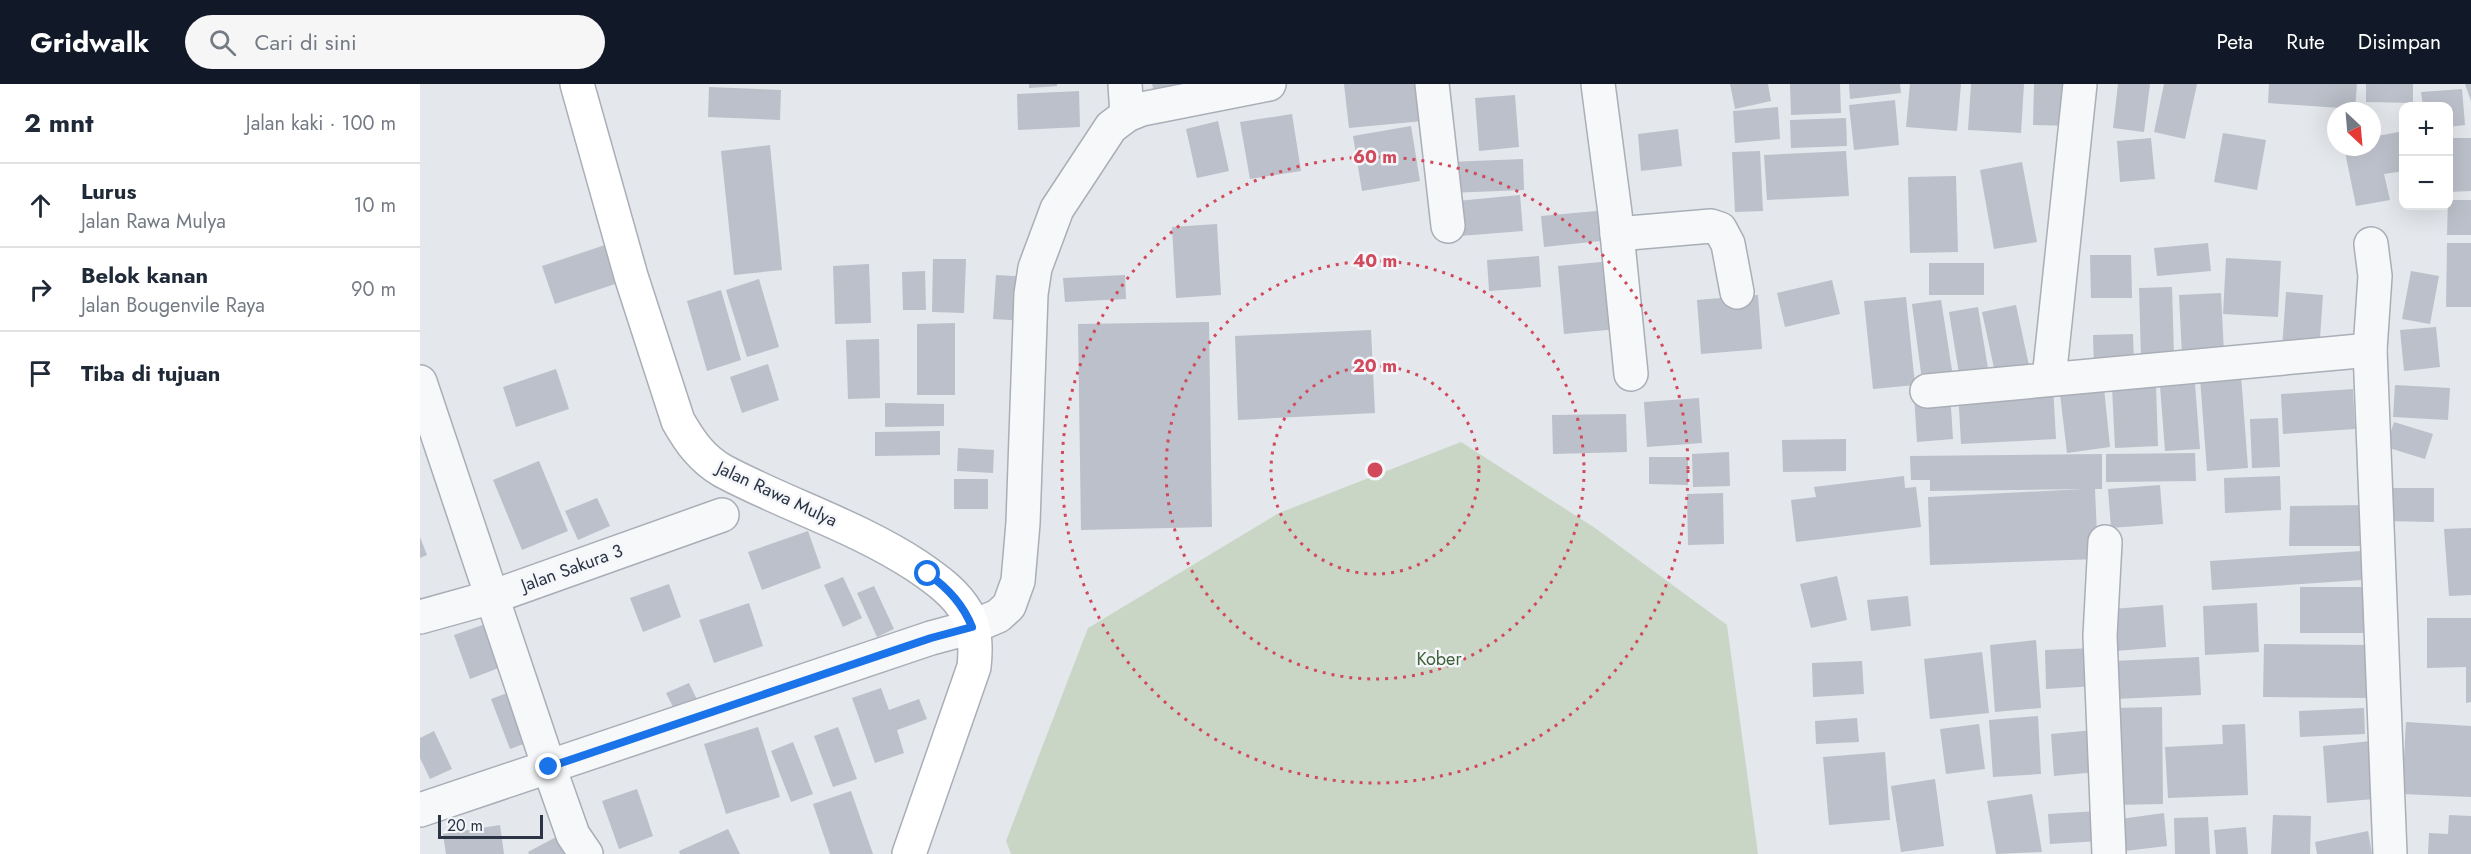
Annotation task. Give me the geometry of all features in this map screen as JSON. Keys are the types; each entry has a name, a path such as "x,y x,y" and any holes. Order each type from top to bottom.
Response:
{"main road":[{"name":"Jalan Rawa Mulya","path":"577,84 631,276 678,421 689,439 710,464 855,530 891,549 945,586 967,614 976,647 974,667 909,854"}],"street":[{"path":"420,810 931,638 972,627 998,616 1009,606 1018,581 1023,523 1031,294 1035,268 1057,209 1126,100 1142,109 1269,84"},
{"path":"1432,84 1448,226"},
{"path":"1598,84 1617,234 1631,374"},
{"path":"2049,379 2080,84"},
{"path":"1617,234 1711,226 1720,229 1728,244 1737,292"},
{"path":"2371,244 2375,276 2370,350 2390,854"},
{"path":"1927,391 2370,350"},
{"path":"422,396 573,835 586,854"},
{"name":"Jalan Sakura 3","path":"420,617 492,597 722,515"},
{"path":"2105,542 2100,636 2109,854"}],"green space":[{"name":"Kober","path":"1461,442 1595,528 1727,625 1758,854 1011,854 1006,841 1088,628 1279,513"}],"building":[{"path":"1029,84 1057,84 1057,86 1029,88"},
{"path":"1152,84 1197,84 1155,96"},
{"path":"1344,84 1419,84 1423,121 1349,128"},
{"path":"1730,84 1768,84 1771,101 1735,109"},
{"path":"1790,84 1840,84 1841,113 1791,115"},
{"path":"1849,84 1900,84 1901,93 1850,99"},
{"path":"1910,84 1961,84 1957,131 1906,127"},
{"path":"1971,84 2024,84 2021,133 1968,130"},
{"path":"2034,84 2077,84 2074,126 2033,125"},
{"path":"2118,84 2150,84 2144,132 2113,128"},
{"path":"2164,84 2197,84 2185,139 2154,132"},
{"path":"2269,84 2357,84 2356,102 2327,102 2327,107 2268,103"},
{"path":"2366,84 2413,84 2413,102 2366,102"},
{"path":"2465,84 2471,84 2471,101"},
{"path":"709,87 781,90 780,120 708,117"},
{"path":"2462,89 2465,125 2453,126 2453,102 2422,102 2421,92"},
{"path":"1079,91 1080,127 1018,130 1017,94"},
{"path":"1515,95 1519,147 1479,151 1475,98"},
{"path":"1895,100 1899,145 1854,150 1849,105"},
{"path":"1778,107 1780,139 1735,143 1733,111"},
{"path":"1292,114 1301,171 1250,179 1240,122"},
{"path":"1846,118 1847,146 1791,148 1790,120"},
{"path":"1218,121 1229,171 1197,178 1186,129"},
{"path":"1411,126 1420,181 1362,191 1353,136"},
{"path":"1678,129 1682,166 1641,171 1638,134"},
{"path":"2399,132 2399,172 2384,174 2390,200 2356,206 2346,156 2381,156 2381,135"},
{"path":"2223,133 2266,140 2257,190 2214,182"},
{"path":"2151,138 2155,179 2120,182 2117,141"},
{"path":"2453,138 2471,138 2471,191 2453,192"},
{"path":"770,145 782,270 734,275 721,151"},
{"path":"1760,151 1763,211 1735,212 1732,152"},
{"path":"1846,151 1849,196 1767,200 1764,155"},
{"path":"1523,159 1524,190 1449,193 1448,162"},
{"path":"2022,162 2037,242 1994,249 1980,170"},
{"path":"1956,176 1958,252 1910,253 1908,177"},
{"path":"1520,195 1523,231 1460,236 1457,201"},
{"path":"2453,200 2471,200 2471,235 2447,235 2448,210 2453,210"},
{"path":"1607,210 1610,240 1544,247 1541,216"},
{"path":"1217,224 1221,295 1176,298 1172,227"},
{"path":"611,243 624,281 555,304 542,266"},
{"path":"2208,243 2211,271 2157,276 2154,248"},
{"path":"2447,243 2471,243 2471,307 2446,307"},
{"path":"2090,255 2131,255 2132,298 2091,298"},
{"path":"1539,256 1541,287 1489,291 1487,260"},
{"path":"2226,258 2281,261 2278,317 2223,314"},
{"path":"933,259 966,259 964,313 932,312"},
{"path":"1612,261 1618,329 1564,334 1558,266"},
{"path":"1929,263 1984,263 1984,295 1929,295"},
{"path":"869,264 871,323 835,324 833,266"},
{"path":"925,271 926,310 903,310 902,272"},
{"path":"2411,271 2439,276 2430,324 2402,319"},
{"path":"996,275 1029,277 1025,321 993,319"},
{"path":"1125,275 1126,299 1065,302 1063,278"},
{"path":"759,279 779,347 747,357 726,290"},
{"path":"1832,280 1840,314 1785,327 1777,293"},
{"path":"2172,287 2174,356 2141,357 2139,288"},
{"path":"721,290 741,360 707,371 687,301"},
{"path":"2286,292 2323,295 2319,352 2282,349"},
{"path":"2221,293 2224,354 2182,356 2179,295"},
{"path":"1758,295 1762,349 1701,354 1697,300"},
{"path":"1906,297 1915,385 1873,389 1864,301"},
{"path":"1941,300 1954,383 1923,388 1912,304"},
{"path":"2016,305 2031,375 1997,382 1982,312"},
{"path":"1978,307 1990,381 1961,386 1949,312"},
{"path":"1209,322 1212,527 1081,530 1078,324"},
{"path":"955,323 955,395 917,395 917,324"},
{"path":"2436,327 2440,367 2404,371 2400,330"},
{"path":"1371,330 1375,413 1238,420 1235,336"},
{"path":"2133,334 2134,365 2094,367 2093,335"},
{"path":"879,339 880,398 848,399 846,340"},
{"path":"768,364 779,400 742,413 730,377"},
{"path":"556,369 569,409 516,427 503,387"},
{"path":"2241,375 2248,468 2207,471 2200,378"},
{"path":"2195,384 2200,449 2165,451 2160,386"},
{"path":"2156,385 2158,446 2115,448 2112,387"},
{"path":"2395,385 2450,388 2448,420 2393,417"},
{"path":"2053,386 2056,439 1961,444 1958,391"},
{"path":"2104,388 2110,447 2067,453 2060,394"},
{"path":"2353,389 2355,429 2283,434 2281,394"},
{"path":"1950,392 1953,439 1917,442 1914,394"},
{"path":"1699,398 1702,443 1647,447 1644,402"},
{"path":"885,403 944,404 944,426 885,427"},
{"path":"1626,414 1627,452 1553,454 1552,415"},
{"path":"2278,418 2280,467 2252,468 2250,419"},
{"path":"2394,422 2433,434 2425,459 2386,447"},
{"path":"940,431 940,455 875,456 875,432"},
{"path":"1846,439 1846,471 1783,472 1782,440"},
{"path":"958,448 994,450 993,473 957,471"},
{"path":"1729,452 1730,486 1693,487 1692,454"},
{"path":"2195,453 2196,481 2106,482 2106,454"},
{"path":"2102,454 2102,489 2095,489 2098,559 1930,565 1928,497 2084,489 1930,491 1930,480 1911,480 1910,456"},
{"path":"1649,457 1688,457 1688,485 1649,484"},
{"path":"539,461 568,531 522,550 493,480"},
{"path":"1904,476 1905,488 1916,487 1921,527 1796,542 1791,500 1816,497 1814,487"},
{"path":"2280,476 2281,510 2225,513 2224,478"},
{"path":"954,479 988,479 988,509 954,509"},
{"path":"2160,485 2163,524 2111,528 2108,489"},
{"path":"2386,488 2434,488 2434,522 2385,521"},
{"path":"1723,493 1724,544 1688,545 1687,494"},
{"path":"597,498 610,526 578,540 565,511"},
{"path":"2369,505 2369,546 2289,546 2290,506"},
{"path":"2471,528 2471,595 2449,596 2444,529"},
{"path":"808,531 821,568 762,590 748,552"},
{"path":"420,537 427,555 420,558"},
{"path":"2361,551 2362,580 2212,590 2210,561"},
{"path":"1837,576 1847,620 1811,628 1800,584"},
{"path":"843,577 862,618 843,627 824,585"},
{"path":"669,584 681,617 643,632 630,598"},
{"path":"874,586 894,629 877,637 857,593"},
{"path":"2300,587 2372,587 2372,633 2300,633"},
{"path":"1908,596 1911,626 1871,631 1867,600"},
{"path":"749,603 763,646 714,663 699,620"},
{"path":"2257,603 2259,652 2205,655 2203,606"},
{"path":"2163,605 2166,647 2115,651 2112,609"},
{"path":"2427,618 2471,618 2471,702 2466,703 2466,667 2427,668"},
{"path":"494,621 509,664 470,679 454,635"},
{"path":"2036,640 2041,708 1995,712 1990,645"},
{"path":"2264,644 2371,645 2369,698 2263,697"},
{"path":"2095,648 2097,686 2046,689 2045,650"},
{"path":"1982,652 1989,713 1930,719 1924,659"},
{"path":"2199,657 2201,695 2116,699 2114,661"},
{"path":"1862,661 1864,694 1813,697 1812,663"},
{"path":"689,683 700,706 678,717 666,693"},
{"path":"881,688 889,710 919,699 927,719 897,730 904,753 875,763 852,698"},
{"path":"518,689 537,739 510,749 491,699"},
{"path":"2162,707 2163,804 2116,805 2115,708"},
{"path":"2364,708 2365,734 2300,737 2299,711"},
{"path":"2038,716 2041,774 1993,777 1989,720"},
{"path":"1857,718 1859,742 1816,744 1815,721"},
{"path":"2406,722 2471,726 2471,797 2402,794"},
{"path":"1979,724 1985,769 1946,774 1940,729"},
{"path":"2245,724 2248,795 2168,798 2165,747 2223,744 2222,725"},
{"path":"758,727 780,797 726,814 704,744"},
{"path":"838,727 857,779 833,787 814,736"},
{"path":"2094,730 2097,772 2054,776 2051,734"},
{"path":"434,731 452,769 430,779 420,758 420,738"},
{"path":"2381,740 2386,798 2327,803 2323,746"},
{"path":"793,742 813,794 791,802 771,751"},
{"path":"1885,752 1890,820 1829,825 1823,757"},
{"path":"1935,779 1944,846 1901,852 1891,786"},
{"path":"637,789 653,836 619,849 602,801"},
{"path":"851,791 873,854 830,854 813,804"},
{"path":"2032,794 2042,852 1996,854 1987,801"},
{"path":"2098,811 2100,841 2050,844 2048,814"},
{"path":"2164,813 2167,846 2116,852 2113,820"},
{"path":"2273,815 2311,816 2310,854 2271,854"},
{"path":"2449,815 2471,816 2471,854 2428,854 2429,833 2448,834"},
{"path":"2208,817 2210,854 2175,854 2174,818"},
{"path":"500,825 504,854 446,854 443,834"},
{"path":"2246,827 2248,854 2216,854 2214,830"},
{"path":"728,829 740,854 680,854 679,851"},
{"path":"2368,831 2372,854 2317,854 2315,842"},
{"path":"558,836 568,854 529,854 528,852"}],"route":[{"path":"549,767 931,638 972,627 967,614 956,598 945,586 928,574"}]}
